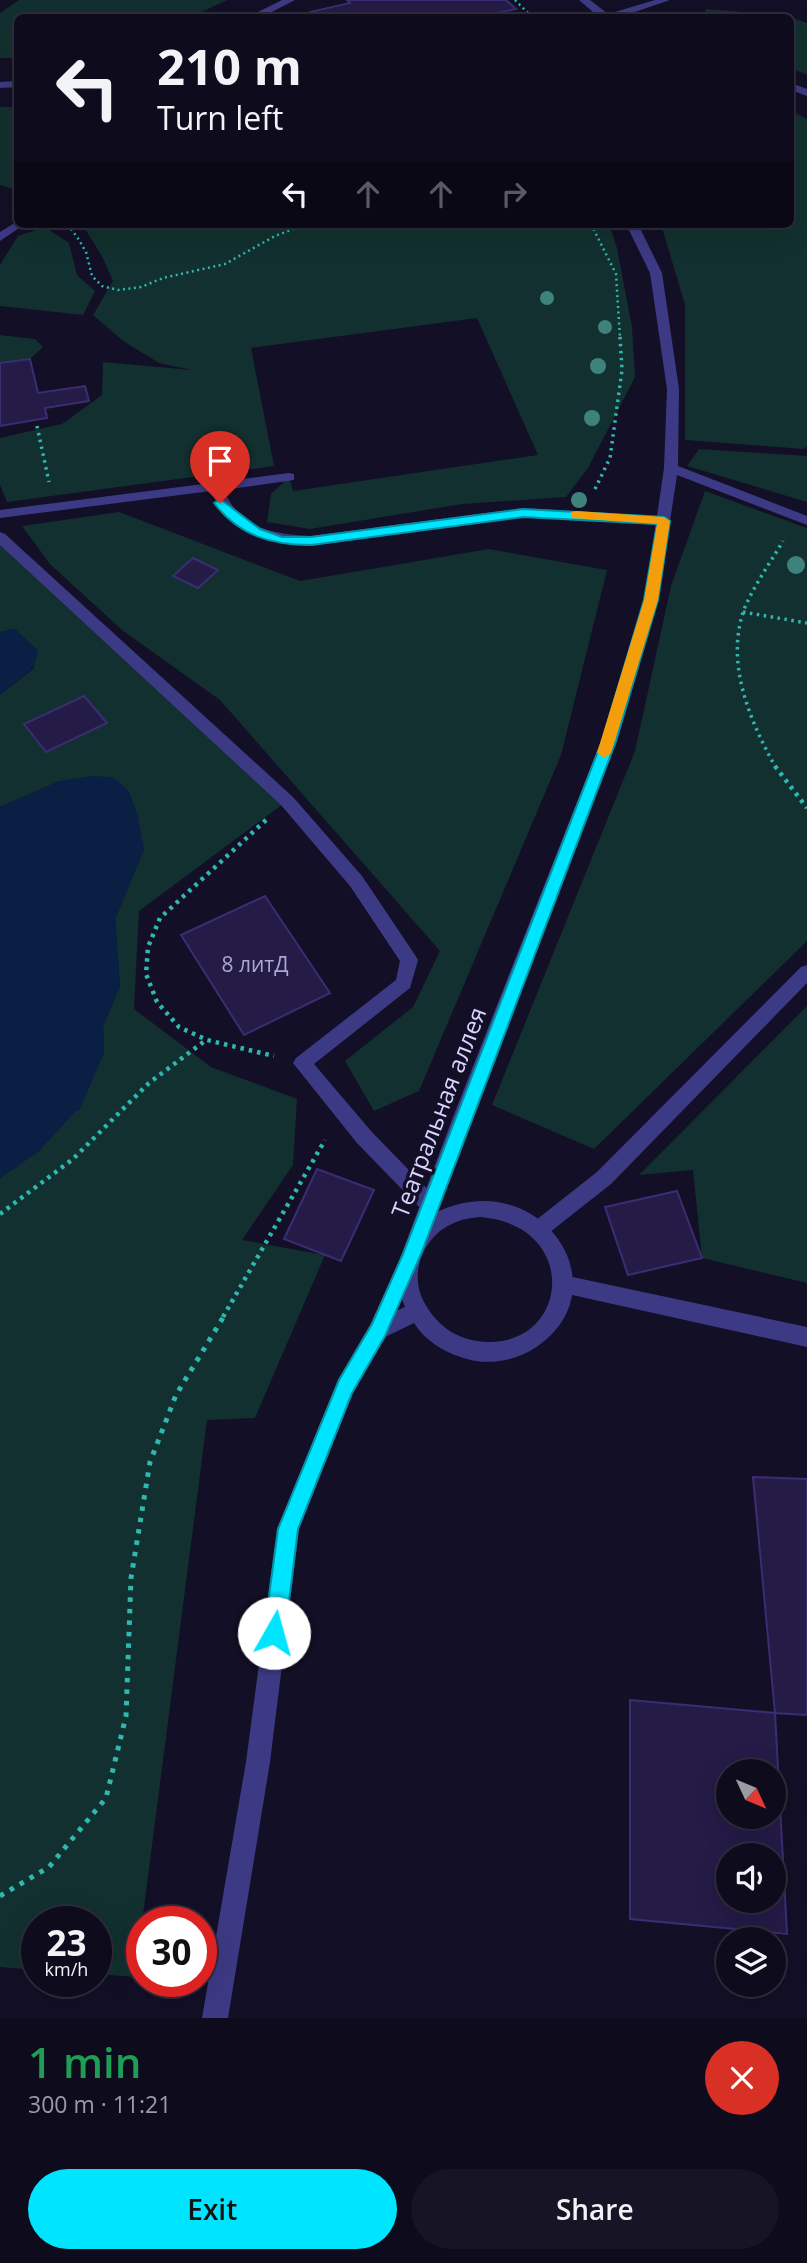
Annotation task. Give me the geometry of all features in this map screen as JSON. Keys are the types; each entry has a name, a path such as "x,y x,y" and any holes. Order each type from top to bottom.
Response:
{"street":[{"path":"259,14 290,0"},
{"path":"584,0 601,14"},
{"path":"620,0 640,14"},
{"path":"617,14 665,0"},
{"path":"277,5 285,14"},
{"path":"0,238 14,227"},
{"name":"Театральная аллея","path":"215,2018 258,1762 288,1529 345,1387 378,1330 412,1254 609,741 651,600 671,468 673,389 656,273 634,228"},
{"path":"671,468 802,519"},
{"path":"0,514 289,477"},
{"path":"216,486 220,503 235,518 256,532 281,541 311,541 523,513 664,521"},
{"path":"0,537 287,801 356,881 409,960 404,983 302,1063 346,1117 430,1205"},
{"path":"538,1230 604,1178 807,972"},
{"path":"480,1208 501,1210 522,1218 538,1230 552,1246 560,1264 563,1284 559,1307 546,1328 527,1343 503,1353 477,1353 452,1346 431,1332 416,1312 409,1284 412,1254 423,1236 438,1222 458,1212 480,1208"},
{"path":"563,1284 807,1337"},
{"path":"378,1330 416,1312"}],"path":[{"path":"515,0 529,14"},
{"path":"68,228 86,253 92,276 102,286 118,290 225,264 275,236 296,228"},
{"path":"582,515 610,458 622,370 616,274 593,228"},
{"path":"37,426 55,507"},
{"path":"802,519 743,612 738,649 745,699 763,748 795,797 807,808"},
{"path":"743,612 807,623"},
{"path":"287,801 160,918 148,947 145,974 157,1002 179,1027 207,1040 302,1063"},
{"path":"0,1214 73,1159 149,1083 207,1040"},
{"path":"0,1896 49,1867 106,1798 126,1716 131,1578 150,1462 176,1395 272,1236 331,1129 346,1117"}],"green space":[{"path":"19,0 227,0 197,14 14,14 14,58 0,58 0,13"},
{"path":"705,9 772,14 706,14"},
{"path":"794,18 807,23 807,75 794,69"},
{"path":"0,107 14,107 14,189 0,185"},
{"path":"794,112 807,119 807,446 804,449 685,440 685,305 662,228 794,228"},
{"path":"46,228 69,243 77,275 95,291 83,315 0,306 0,265 18,236"},
{"path":"84,228 610,228 617,248 632,327 635,377 588,468 566,497 462,504 310,529 267,522 271,494 289,477 293,491 538,455 477,318 251,348 274,466 7,502 0,485 0,438 62,424 102,395 103,362 192,370 159,363 123,341 93,315 113,281"},
{"path":"0,335 35,339 43,347 30,359 0,363"},
{"path":"699,449 807,456 807,502 687,466"},
{"path":"705,491 807,528 807,941 594,1149 492,1105 635,751 671,586"},
{"path":"119,512 300,581 489,549 607,570 561,755 419,1091 374,1111 345,1061 413,1007 440,951 220,700 122,630 50,564 22,526"},
{"path":"0,537 287,801 139,911 134,1009 211,1067 297,1099 293,1165 242,1240 325,1255 255,1418 207,1420 144,1906 126,1906 126,1976 112,1975 112,1906 21,1906 21,1969 0,1967 0,1178 40,1150 104,1053 103,1026 120,986 115,919 144,849 60,781 0,807 0,695 34,668 15,629 0,632"},
{"path":"807,1006 807,1283 702,1258 693,1170 639,1175"}],"water":[{"path":"15,629 38,650 34,667 0,695 0,632"},
{"path":"91,776 113,777 129,791 138,817 144,849 115,919 120,986 103,1026 104,1053 79,1111 76,1111 40,1150 0,1178 0,807 60,781"}],"building":[{"path":"347,0 506,0 516,9 493,14 310,12 350,3"},
{"path":"30,359 38,393 85,386 89,401 45,408 47,418 0,426 0,363"},
{"path":"193,558 218,570 198,588 173,576"},
{"path":"84,696 107,723 46,752 24,724"},
{"path":"265,896 330,993 244,1035 181,935"},
{"path":"317,1169 374,1190 341,1261 284,1239"},
{"path":"677,1191 702,1258 628,1275 605,1207"},
{"path":"753,1477 807,1479 807,1715 775,1713"},
{"path":"630,1700 775,1713 777,1759 716,1759 716,1829 781,1829 782,1843 716,1843 716,1913 786,1913 787,1934 786,1927 716,1927 630,1919"}],"slow traffic":[{"path":"576,515 664,521 651,600 604,753"}],"route":[{"path":"220,503 235,518 256,532 281,541 311,541 523,513 664,521 651,600 609,741 412,1254 378,1330 345,1387 288,1529 274,1633"}]}
